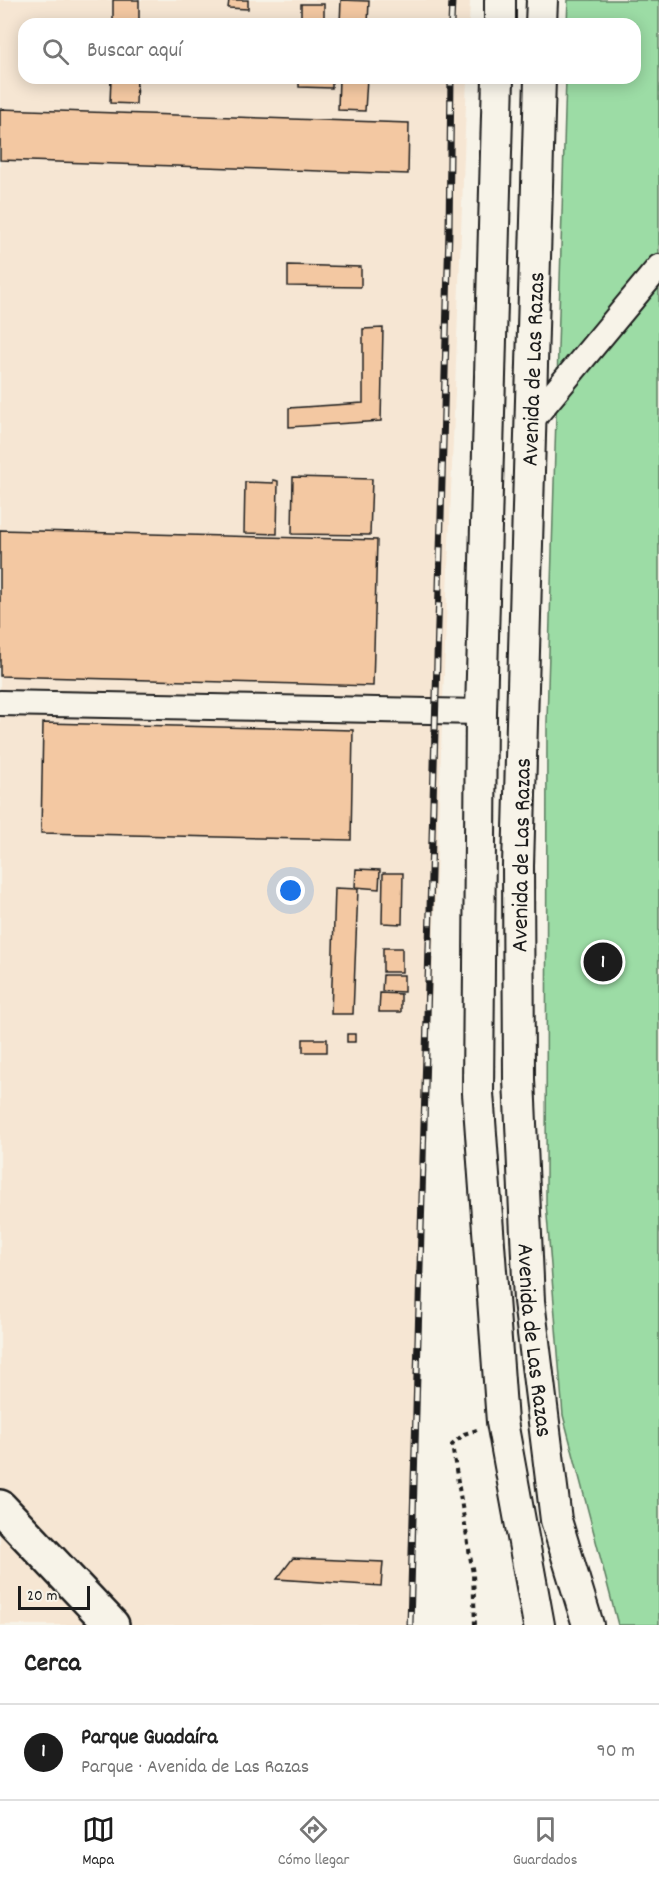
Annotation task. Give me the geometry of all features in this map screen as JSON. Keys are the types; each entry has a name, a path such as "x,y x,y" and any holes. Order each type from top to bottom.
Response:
{"highway":[{"path":"0,1507 112,1625"}],"main road":[{"path":"500,0 500,18"},
{"path":"541,18 542,0"},
{"name":"Avenida de Las Razas","path":"498,84 481,712 478,1093 502,1422 539,1625"},
{"name":"Avenida de Las Razas","path":"540,84 518,866 519,1079 528,1289 556,1520 588,1625"}],"street":[{"path":"531,421 659,267"},
{"path":"0,703 481,712"}],"path":[{"path":"475,1625 473,1574 452,1445 464,1434 502,1422"}],"shaded area":[{"path":"0,0 470,0 469,18 18,18 18,84 467,84 422,1243 413,1625 0,1625"}],"green space":[{"path":"568,0 659,0 659,1625 618,1625 563,1415 546,1203 547,721 566,84 641,84 641,18 567,18"}],"building":[{"path":"113,0 139,0 139,18 113,18"},
{"path":"229,0 248,0 248,9 228,8"},
{"path":"341,0 369,1 368,18 340,18"},
{"path":"301,4 324,4 324,18 301,18"},
{"path":"111,84 137,84 136,104 110,103"},
{"path":"299,84 332,84 332,88 299,87"},
{"path":"339,84 367,84 365,111 338,110"},
{"path":"0,109 409,123 408,174 0,160"},
{"path":"288,265 361,267 361,287 288,286"},
{"path":"383,328 381,421 289,427 289,408 363,403 363,329"},
{"path":"293,477 372,479 370,535 292,534"},
{"path":"273,480 278,481 277,534 244,533 245,482 273,483"},
{"path":"0,530 377,540 373,686 0,676"},
{"path":"43,723 353,730 351,840 41,833"},
{"path":"356,869 380,870 379,889 355,887"},
{"path":"383,873 403,873 402,924 382,923"},
{"path":"335,888 358,889 353,1014 331,1014"},
{"path":"383,948 402,948 402,972 383,972"},
{"path":"383,975 404,975 404,992 382,991"},
{"path":"380,993 401,994 401,1012 379,1012"},
{"path":"347,1034 355,1034 355,1042 347,1042"},
{"path":"303,1039 327,1039 327,1052 303,1052"},
{"path":"293,1558 383,1562 381,1586 277,1579"}],"railway":[{"path":"451,18 452,0"},
{"path":"410,1625 449,230 451,84"}],"place":[{"name":"Parque Guadaíra","path":"603,962"}]}
